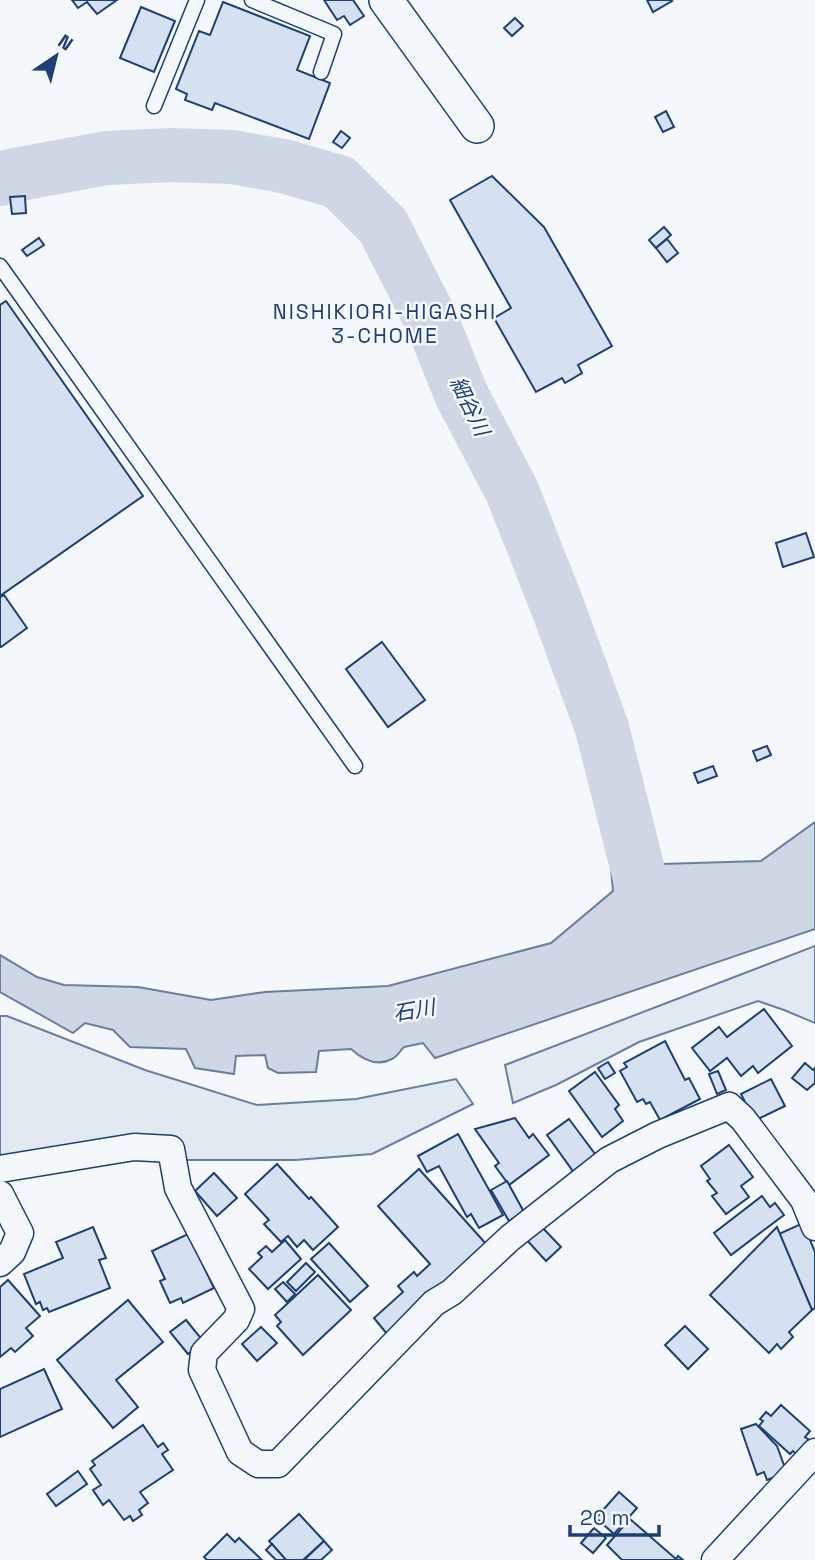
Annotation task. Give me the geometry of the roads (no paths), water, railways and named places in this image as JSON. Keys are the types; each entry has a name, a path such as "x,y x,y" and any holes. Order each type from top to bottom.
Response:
{"street":[{"path":"386,0 477,126"},
{"path":"0,1168 134,1147 171,1149 178,1188 241,1309 236,1320 204,1353 202,1370 240,1452 258,1464 278,1464 435,1303 452,1292 510,1238 609,1160 658,1135 729,1106 743,1119 804,1200 815,1227"},
{"path":"0,1194 20,1233 12,1252 0,1263"},
{"path":"715,1560 815,1452"}],"lane":[{"path":"154,106 197,0"},
{"path":"252,0 334,34 321,72"},
{"path":"0,266 355,766"}],"water":[{"name":"石川","path":"632,815 662,864 761,861 815,822 815,929 435,1058 423,1043 404,1047 394,1058 381,1062 365,1059 351,1049 319,1051 316,1072 278,1073 268,1068 265,1055 236,1056 234,1074 195,1068 186,1049 130,1047 113,1030 85,1023 73,1033 0,992 0,955 37,977 64,985 138,987 211,1000 265,992 388,986 551,943 613,891 607,826"}],"waterway":[{"name":"細谷川","path":"0,179 106,158 171,155 232,157 283,166 339,182 383,226 433,324 461,394 512,491 558,608 602,728 643,890"}],"district":[{"name":"NISHIKIORI-HIGASHI 3-CHOME","path":"385,323"}]}
